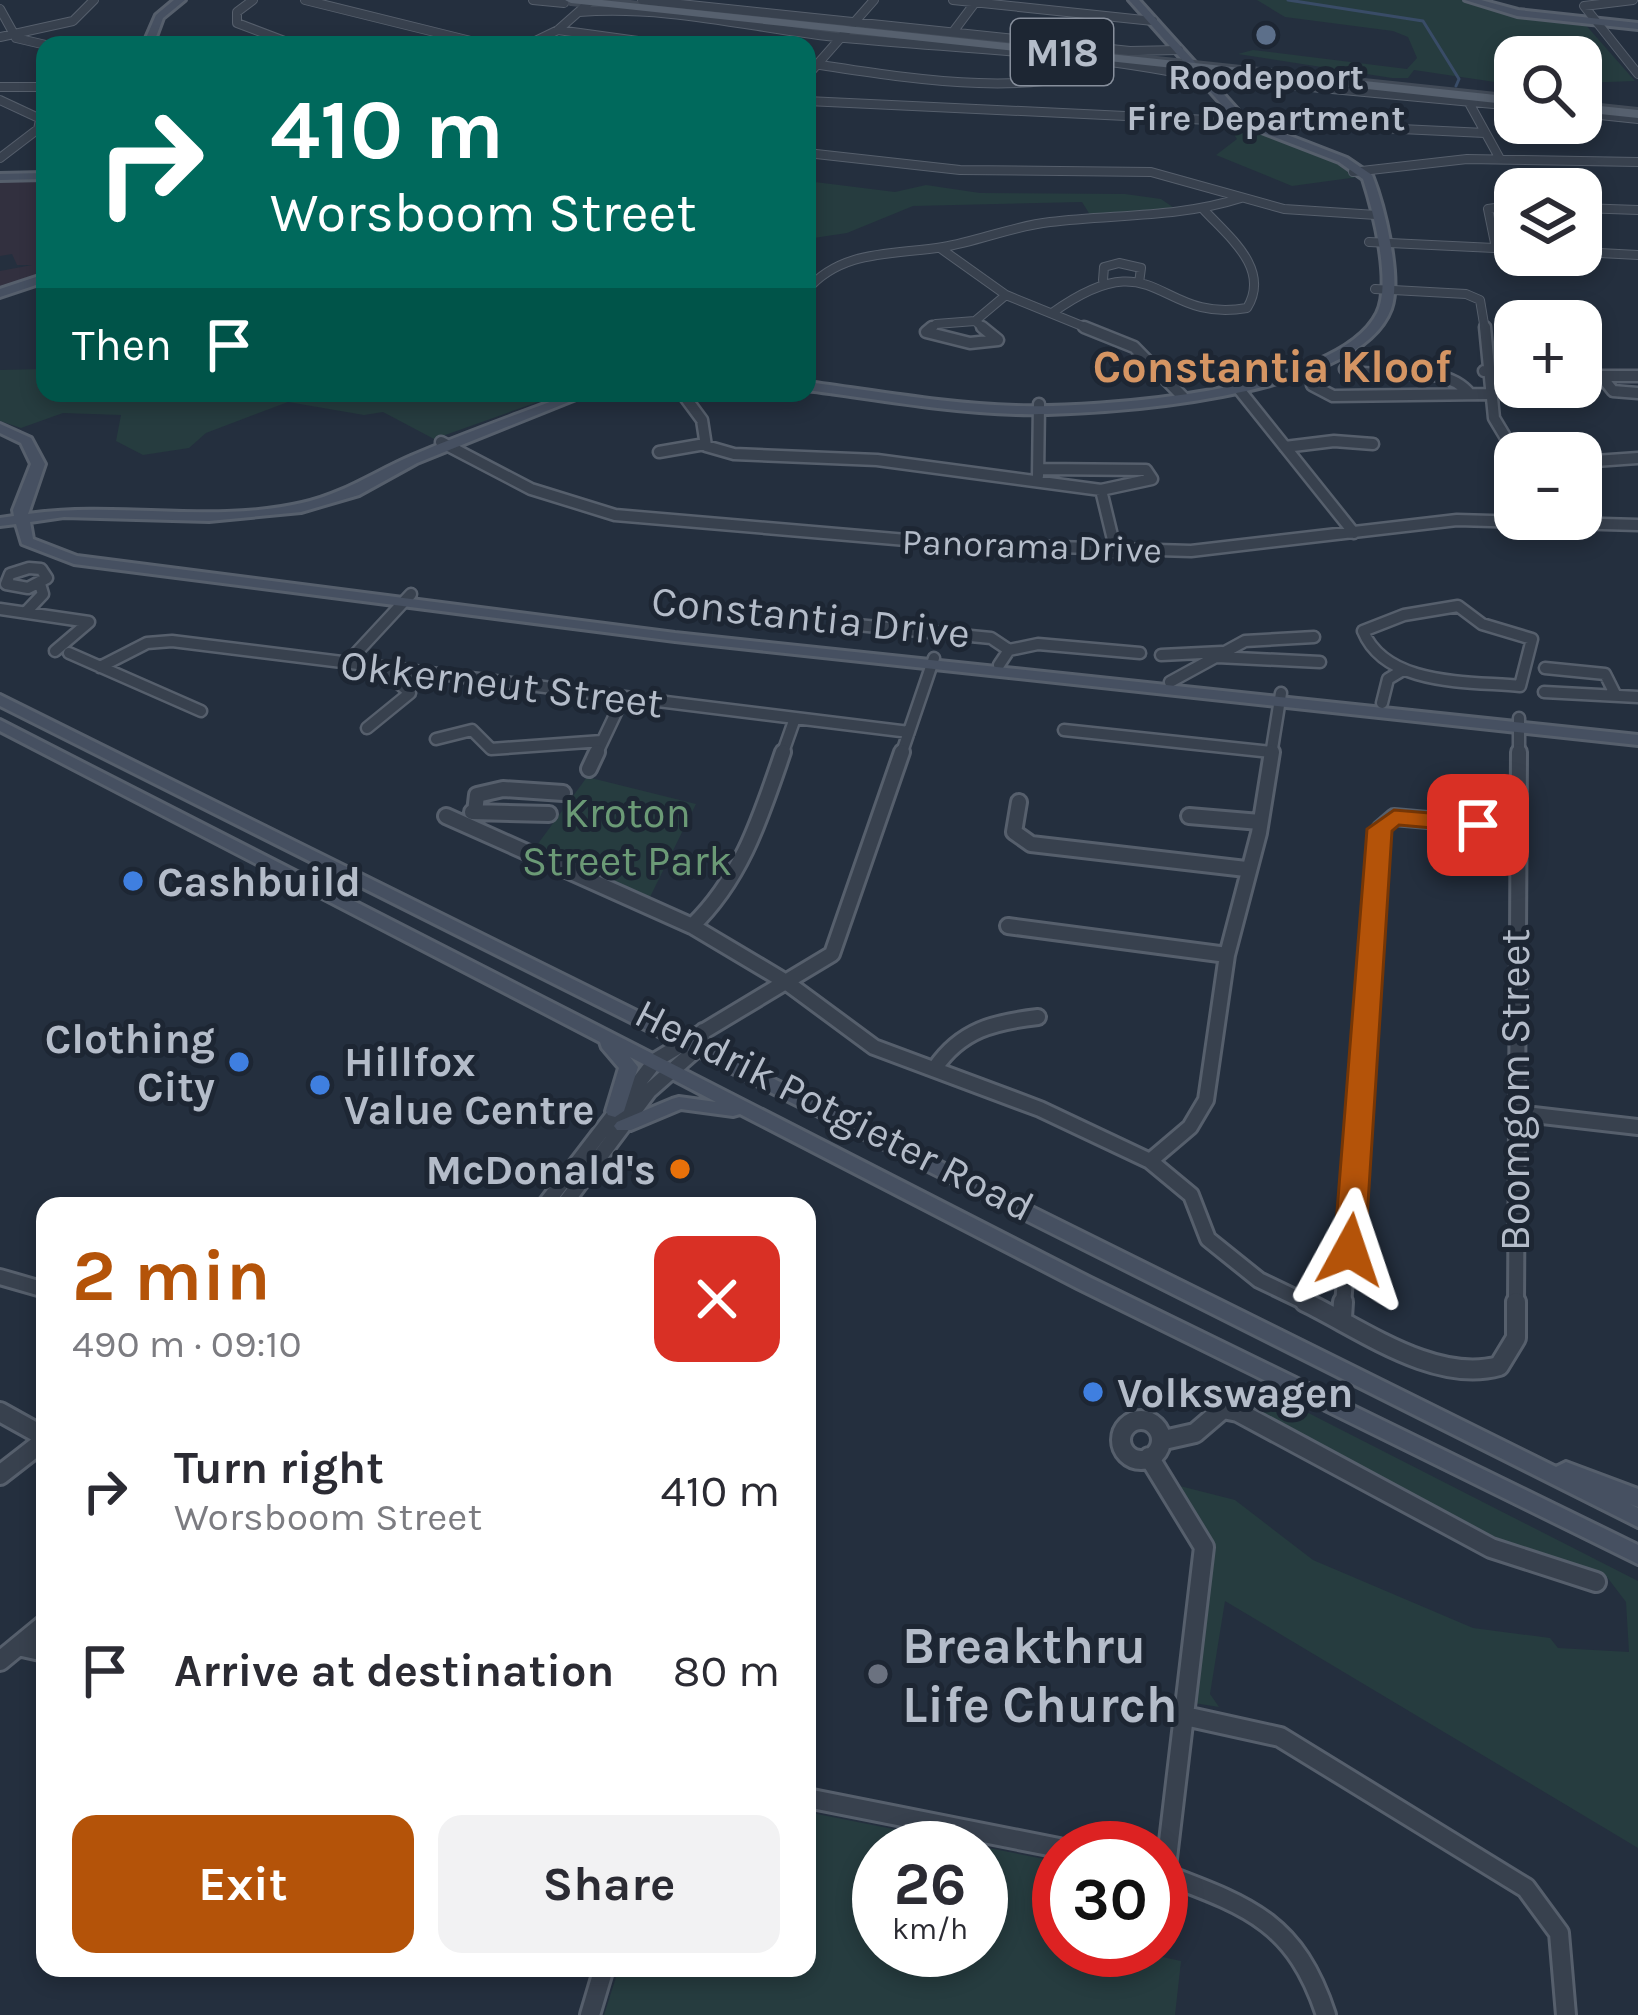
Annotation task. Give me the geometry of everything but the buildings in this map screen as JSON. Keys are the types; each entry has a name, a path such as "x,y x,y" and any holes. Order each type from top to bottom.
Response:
{"main road":[{"name":"M18","path":"611,0 851,29"},
{"name":"M18","path":"567,2 1188,63"},
{"path":"1188,63 1210,71 1253,69"},
{"path":"1188,63 1494,98"},
{"path":"1602,109 1638,113"}],"street":[{"path":"0,8 8,36 73,21 94,0"},
{"path":"147,36 151,14 171,0"},
{"path":"149,36 159,16 181,0"},
{"path":"253,0 237,11 237,23 271,36"},
{"path":"305,0 451,36"},
{"path":"533,0 567,2"},
{"path":"642,0 1106,61 1188,63"},
{"path":"816,60 874,0"},
{"path":"953,0 1145,19"},
{"path":"1130,0 1238,121 1357,171 1500,159 1638,162"},
{"path":"1470,0 1517,13 1638,24"},
{"path":"1480,0 1592,20"},
{"path":"1633,0 1584,7 1638,74"},
{"path":"953,32 976,1"},
{"path":"545,36 587,5"},
{"path":"851,29 953,32 1468,101 1494,100"},
{"path":"558,30 602,36"},
{"path":"816,64 1042,81 1094,74 1106,61"},
{"path":"0,87 36,87"},
{"path":"0,100 36,117"},
{"path":"816,101 1485,133"},
{"path":"1468,101 1500,159"},
{"path":"0,110 13,108"},
{"path":"0,158 36,131"},
{"path":"816,154 960,170 1151,172 1284,209 1370,214"},
{"path":"816,384 1039,407 1236,386 1289,370 1342,347 1371,317 1381,290 1370,214 1357,171"},
{"path":"0,178 36,176"},
{"path":"816,278 857,259 940,248 1049,222 1204,210 1241,198"},
{"path":"1494,207 1489,207 1494,236"},
{"path":"1602,209 1638,210"},
{"path":"1052,313 1103,280 1139,283 1217,311 1251,304 1257,289 1255,271 1204,210"},
{"path":"1375,242 1494,248"},
{"path":"940,248 1006,295 1134,346 1180,394"},
{"path":"1602,253 1638,254"},
{"path":"1103,280 1104,267 1119,263 1141,268 1139,283"},
{"path":"0,296 36,283"},
{"path":"1381,290 1478,298 1486,329 1487,394 1505,432"},
{"path":"975,321 998,340 970,343 926,332 936,324 975,321 1006,295"},
{"path":"1345,369 1362,378 1444,378 1462,383 1470,394"},
{"path":"1484,370 1494,371"},
{"path":"1602,376 1638,376"},
{"path":"1602,377 1613,391 1638,393"},
{"path":"1312,385 1334,396 1487,394"},
{"path":"1236,386 1354,533"},
{"path":"0,518 27,510 236,517 301,508 354,492 445,444 547,402"},
{"path":"445,444 560,402"},
{"path":"689,402 702,419 704,444"},
{"path":"1038,475 1039,407"},
{"path":"0,428 26,441 36,455 37,475 27,510 28,541"},
{"path":"1285,447 1322,442 1373,444"},
{"name":"Panorama Drive","path":"445,444 531,489 633,518 1116,552 1228,549 1493,519 1638,525"},
{"path":"659,452 704,444 749,456 877,460 1038,475 1100,490 1146,484 1152,476 1130,467 1038,475"},
{"path":"1602,461 1638,458"},
{"path":"1100,490 1116,552"},
{"path":"27,510 130,510"},
{"name":"Constantia Drive","path":"27,510 44,537 82,553 407,599"},
{"name":"Constantia Drive","path":"0,531 50,554 104,566 933,662 1519,723 1638,730"},
{"path":"26,612 47,574 35,568 15,571 4,583 35,590"},
{"path":"347,663 407,599"},
{"path":"1382,704 1388,679 1403,670 1514,688 1523,682 1532,639 1482,624 1458,606 1417,611 1363,632 1367,643 1403,670"},
{"path":"0,609 89,622 55,651"},
{"path":"847,624 991,638 1004,657 1042,644 1140,653"},
{"path":"1169,682 1250,640 1314,637"},
{"name":"Okkerneut Street","path":"100,667 148,644 172,641 909,732"},
{"path":"69,653 201,711"},
{"path":"1161,655 1221,654 1320,662"},
{"name":"Constantia Drive","path":"933,662 1004,657 1280,697 1382,704 1638,740"},
{"path":"552,1197 664,1065 695,1039 832,954 933,662"},
{"path":"367,728 410,693 380,667"},
{"path":"1545,668 1604,674 1616,696"},
{"path":"1544,692 1638,697"},
{"path":"1150,1161 1190,1127 1206,1100 1227,955 1260,822 1280,697"},
{"path":"589,769 623,698"},
{"name":"Hendrik Potgieter Road","path":"0,700 375,888 695,1039 1638,1518"},
{"path":"692,926 716,903 741,858 794,721"},
{"name":"Boomgom Street","path":"1342,1318 1442,1366 1480,1371 1499,1366 1516,1338 1519,723"},
{"name":"Hendrik Potgieter Road","path":"0,724 305,886 532,996 1084,1283 1638,1555"},
{"path":"436,739 472,727 490,749 602,741"},
{"path":"1064,730 1271,752"},
{"path":"475,810 467,800 477,787"},
{"path":"475,810 477,795 489,790 563,794"},
{"path":"1019,802 1014,832 1031,844 1246,869"},
{"path":"549,814 475,810 448,817 692,926 786,982 874,1047 1040,1108 1150,1161 1191,1196 1208,1239 1235,1265 1342,1318 1380,829 1394,817 1516,828"},
{"path":"1189,816 1260,822"},
{"path":"1008,926 1227,955"},
{"path":"532,996 624,1057 630,1078 620,1118 569,1197"},
{"path":"935,1068 948,1047 968,1030 1038,1017"},
{"path":"620,1118 697,1102 725,1107 810,1141"},
{"path":"1516,1114 1638,1127"},
{"path":"0,1277 36,1287"},
{"path":"1354,1376 1638,1498"},
{"path":"1165,1440 1161,1451 1149,1457 1124,1450 1121,1430 1146,1424 1165,1440 1187,1437 1215,1413 1230,1409 1491,1549 1596,1582"},
{"path":"0,1412 36,1433"},
{"path":"0,1475 36,1445"},
{"path":"1149,1457 1204,1547 1170,1821"},
{"path":"1609,1540 1638,1565"},
{"path":"0,1661 36,1631"},
{"path":"18,1646 36,1650"},
{"path":"1185,1716 1280,1737 1526,1888 1559,1934 1566,2015"},
{"path":"816,1800 1032,1843"},
{"path":"1188,1886 1285,1931 1308,1960 1326,2015"},
{"path":"590,2015 601,1977"}],"shaded area":[{"path":"36,180 36,279 0,291 0,271 32,265 17,265 12,254 0,256 0,182"}],"green space":[{"path":"1257,0 1462,0 1509,15 1584,23 1595,36 1494,36 1494,82 1414,70 1408,78 1392,78 1238,54 1253,50 1407,69 1417,58 1408,37 1393,31 1285,17"},
{"path":"1602,43 1635,81 1602,82"},
{"path":"1236,124 1343,166 1358,177 1292,186 1216,155 1237,139 1230,129"},
{"path":"816,182 895,192 926,185 980,193 1125,194 1161,199 1177,210 1092,218 1082,202 913,206 847,233 816,238"},
{"path":"36,369 36,402 288,402 206,433 189,448 143,455 116,441 121,415 63,413 21,428 0,421 0,370"},
{"path":"288,402 538,402 434,439 383,412 364,415"},
{"name":"Kroton Street Park","path":"587,777 696,804 650,897 537,845"},
{"path":"1277,1397 1638,1581 1638,1848 1225,1601 1210,1694 1219,1707 1194,1703 1212,1563 1208,1532 1176,1485 1235,1500 1313,1560 1473,1628 1550,1638 1558,1648 1629,1652 1626,1602 1607,1577 1497,1545 1260,1414"},
{"path":"816,1814 852,1821 852,1977 1008,1977 1008,1852 1032,1857 1032,1977 1179,1977 1175,2015 604,2015 616,1977 816,1977"}],"waterway":[{"path":"1288,0 1423,21 1459,79 1456,86"}],"place":[{"name":"Roodepoort Fire Department","path":"1266,35"},
{"name":"Cashbuild","path":"133,881"},
{"name":"Clothing City","path":"239,1062"},
{"name":"Hillfox Value Centre","path":"320,1085"},
{"name":"McDonald's","path":"680,1169"},
{"name":"Volkswagen","path":"1093,1392"},
{"name":"Breakthru Life Church","path":"878,1674"}],"district":[{"name":"Constantia Kloof","path":"1272,366"}],"route":[{"path":"1350,1250 1380,829 1386,819 1394,817 1478,825"}]}
